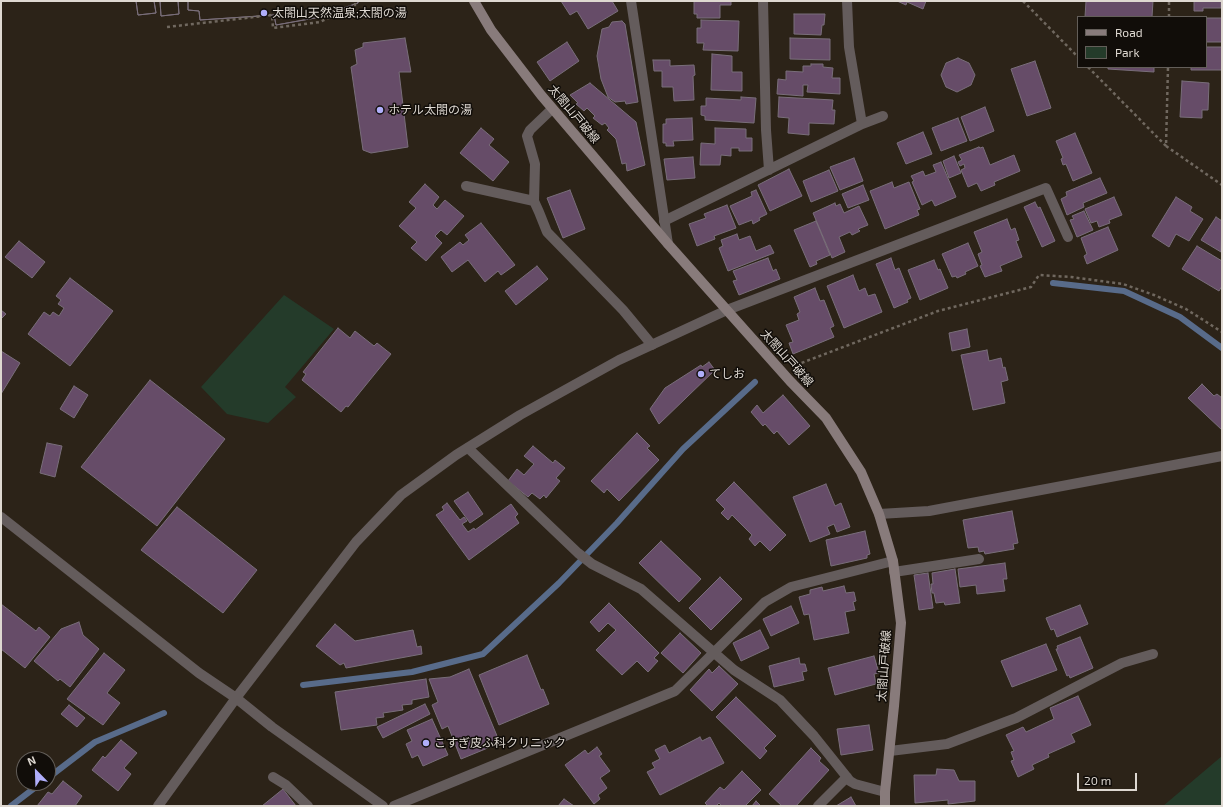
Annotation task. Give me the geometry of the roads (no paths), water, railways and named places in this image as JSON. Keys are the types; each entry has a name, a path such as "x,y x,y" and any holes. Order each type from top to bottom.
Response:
{"main road":[{"name":"太閤山戸破線","path":"474,1 491,30 552,109 668,244 790,381 826,418 861,472 878,514 893,561 900,623 885,806"}],"street":[{"path":"631,1 668,244"},
{"path":"763,1 766,130 769,170"},
{"path":"847,1 849,47 862,124"},
{"path":"552,109 530,130 527,136 535,164 534,201 547,232 623,310 652,345"},
{"path":"664,221 862,124 883,116"},
{"path":"466,186 534,201"},
{"path":"158,806 236,698 356,542 401,494 456,455 526,412 619,360 727,310 1046,188 1068,237"},
{"path":"468,448 578,553 592,564 641,589 734,670 780,700 814,736 847,777 855,784 885,792"},
{"path":"878,514 929,511 1222,456"},
{"path":"2,519 199,673 236,698 272,727 383,806"},
{"path":"894,572 979,559"},
{"path":"394,806 675,691 764,602 791,587 893,561"},
{"path":"890,751 947,744 1016,718 1122,663 1153,654"},
{"path":"273,777 286,785 308,806"},
{"path":"818,806 847,777"}],"waterway":[{"path":"1053,283 1124,291 1180,317 1222,348"},
{"path":"303,685 412,672 483,654 559,583 617,523 683,449 755,382"},
{"path":"56,772 95,742 164,713"},
{"path":"11,806 31,791"}],"place":[{"name":"太閤山天然温泉;太閤の湯","path":"264,13"},
{"name":"ホテル太閤の湯","path":"380,110"},
{"name":"てしお","path":"701,374"},
{"name":"こすぎ皮ふ科クリニック","path":"426,743"}]}
